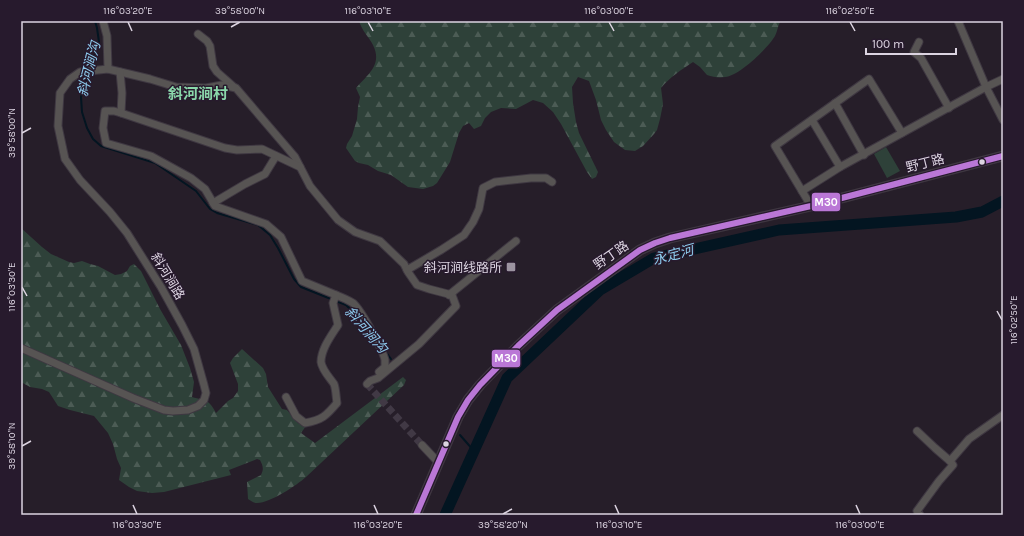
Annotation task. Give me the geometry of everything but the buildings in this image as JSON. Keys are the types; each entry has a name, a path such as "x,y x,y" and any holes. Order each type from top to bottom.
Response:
{"main road":[{"name":"野丁路","path":"416,515 458,417 480,384 557,310 640,250 670,238 811,206 1003,156"}],"street":[{"path":"104,21 108,36 108,69 176,87 206,88 222,85 236,88"},
{"path":"958,21 986,87 1003,120"},
{"path":"198,34 207,41 210,46 213,66 217,72 236,88 295,157 310,186 338,220 355,232 380,241 404,264 417,284 452,295 456,306 419,344 378,378 368,382 385,366 385,361 383,352 359,310 353,303 335,298 302,281 281,237 266,224 215,206 205,189 191,178 151,156 106,143 103,128 105,111 121,113 225,148 237,150 262,150 300,167"},
{"path":"919,42 914,52 921,58 949,108"},
{"name":"斜河涧路","path":"21,348 132,398 164,410 188,410 198,406 204,400 206,392 194,349 161,287 127,233 110,212 80,180 65,159 58,126 60,92 70,79 80,72 108,69"},
{"path":"120,72 122,93 121,113"},
{"path":"811,206 775,146 869,79 902,134"},
{"path":"802,191 840,167 1003,79"},
{"path":"835,104 864,154"},
{"path":"812,120 840,167"},
{"path":"214,203 265,174 276,156"},
{"path":"407,270 464,235 473,222 479,209 482,188 495,182 531,178 546,178 552,182"},
{"path":"449,295 516,241"},
{"path":"286,397 296,416 304,423 316,421 326,415 337,402 334,385 321,363 323,352 338,325 335,298"},
{"path":"950,461 969,439 1003,415"},
{"path":"917,431 953,465 917,511 920,515"},
{"path":"422,445 438,462"}],"green space":[{"path":"359,21 780,22 775,36 766,47 753,61 738,72 725,77 714,77 707,75 693,62 668,80 661,88 663,104 657,130 643,146 635,151 625,150 614,142 601,120 589,81 578,77 572,87 573,103 579,133 598,172 596,177 592,179 553,112 543,103 533,100 516,109 501,108 491,112 485,118 481,126 474,129 469,123 463,126 459,133 450,162 437,183 423,189 408,187 391,175 355,161 346,148 352,136 357,119 360,97 356,88 369,74 375,64 376,58 376,52 373,45"},
{"path":"886,147 900,171 887,178 874,154"},
{"path":"21,228 51,254 69,262 74,263 82,261 98,266 115,275 127,271 130,266 134,264 141,271 160,309 181,345 194,382 192,397 209,403 214,408 216,413 233,398 238,391 238,384 230,363 242,349 263,368 266,374 268,387 282,409 287,410 298,423 306,426 301,433 315,443 403,377 406,380 404,385 306,477 290,489 269,500 257,503 248,499 247,482 261,475 263,471 260,460 257,459 229,470 231,475 164,492 152,493 137,491 119,480 121,468 113,444 108,433 94,416 58,406 49,392 30,387 21,382"}],"waterway":[{"name":"斜河涧沟","path":"89,70 99,42 95,21"},
{"name":"斜河涧沟","path":"88,74 81,97 82,112 87,128 93,139 101,146 155,163 196,191 210,209 217,213 258,225 270,235 294,279 301,287 346,305 363,322"},
{"name":"永定河","path":"445,515 507,378 600,290 654,258 779,230 956,217 982,212 1003,201"},
{"name":"斜河涧沟","path":"385,351 391,359"},
{"name":"斜河涧沟","path":"460,435 474,451"}],"tunnel":[{"path":"367,384 422,445"}],"transit line":[{"name":"M30","path":"416,515 458,417 468,400 480,385 518,346 557,310 640,250 670,238 811,206 1003,156"}],"place":[{"name":"斜河涧线路所","path":"511,267"}],"district":[{"name":"斜河涧村","path":"198,94"}]}
